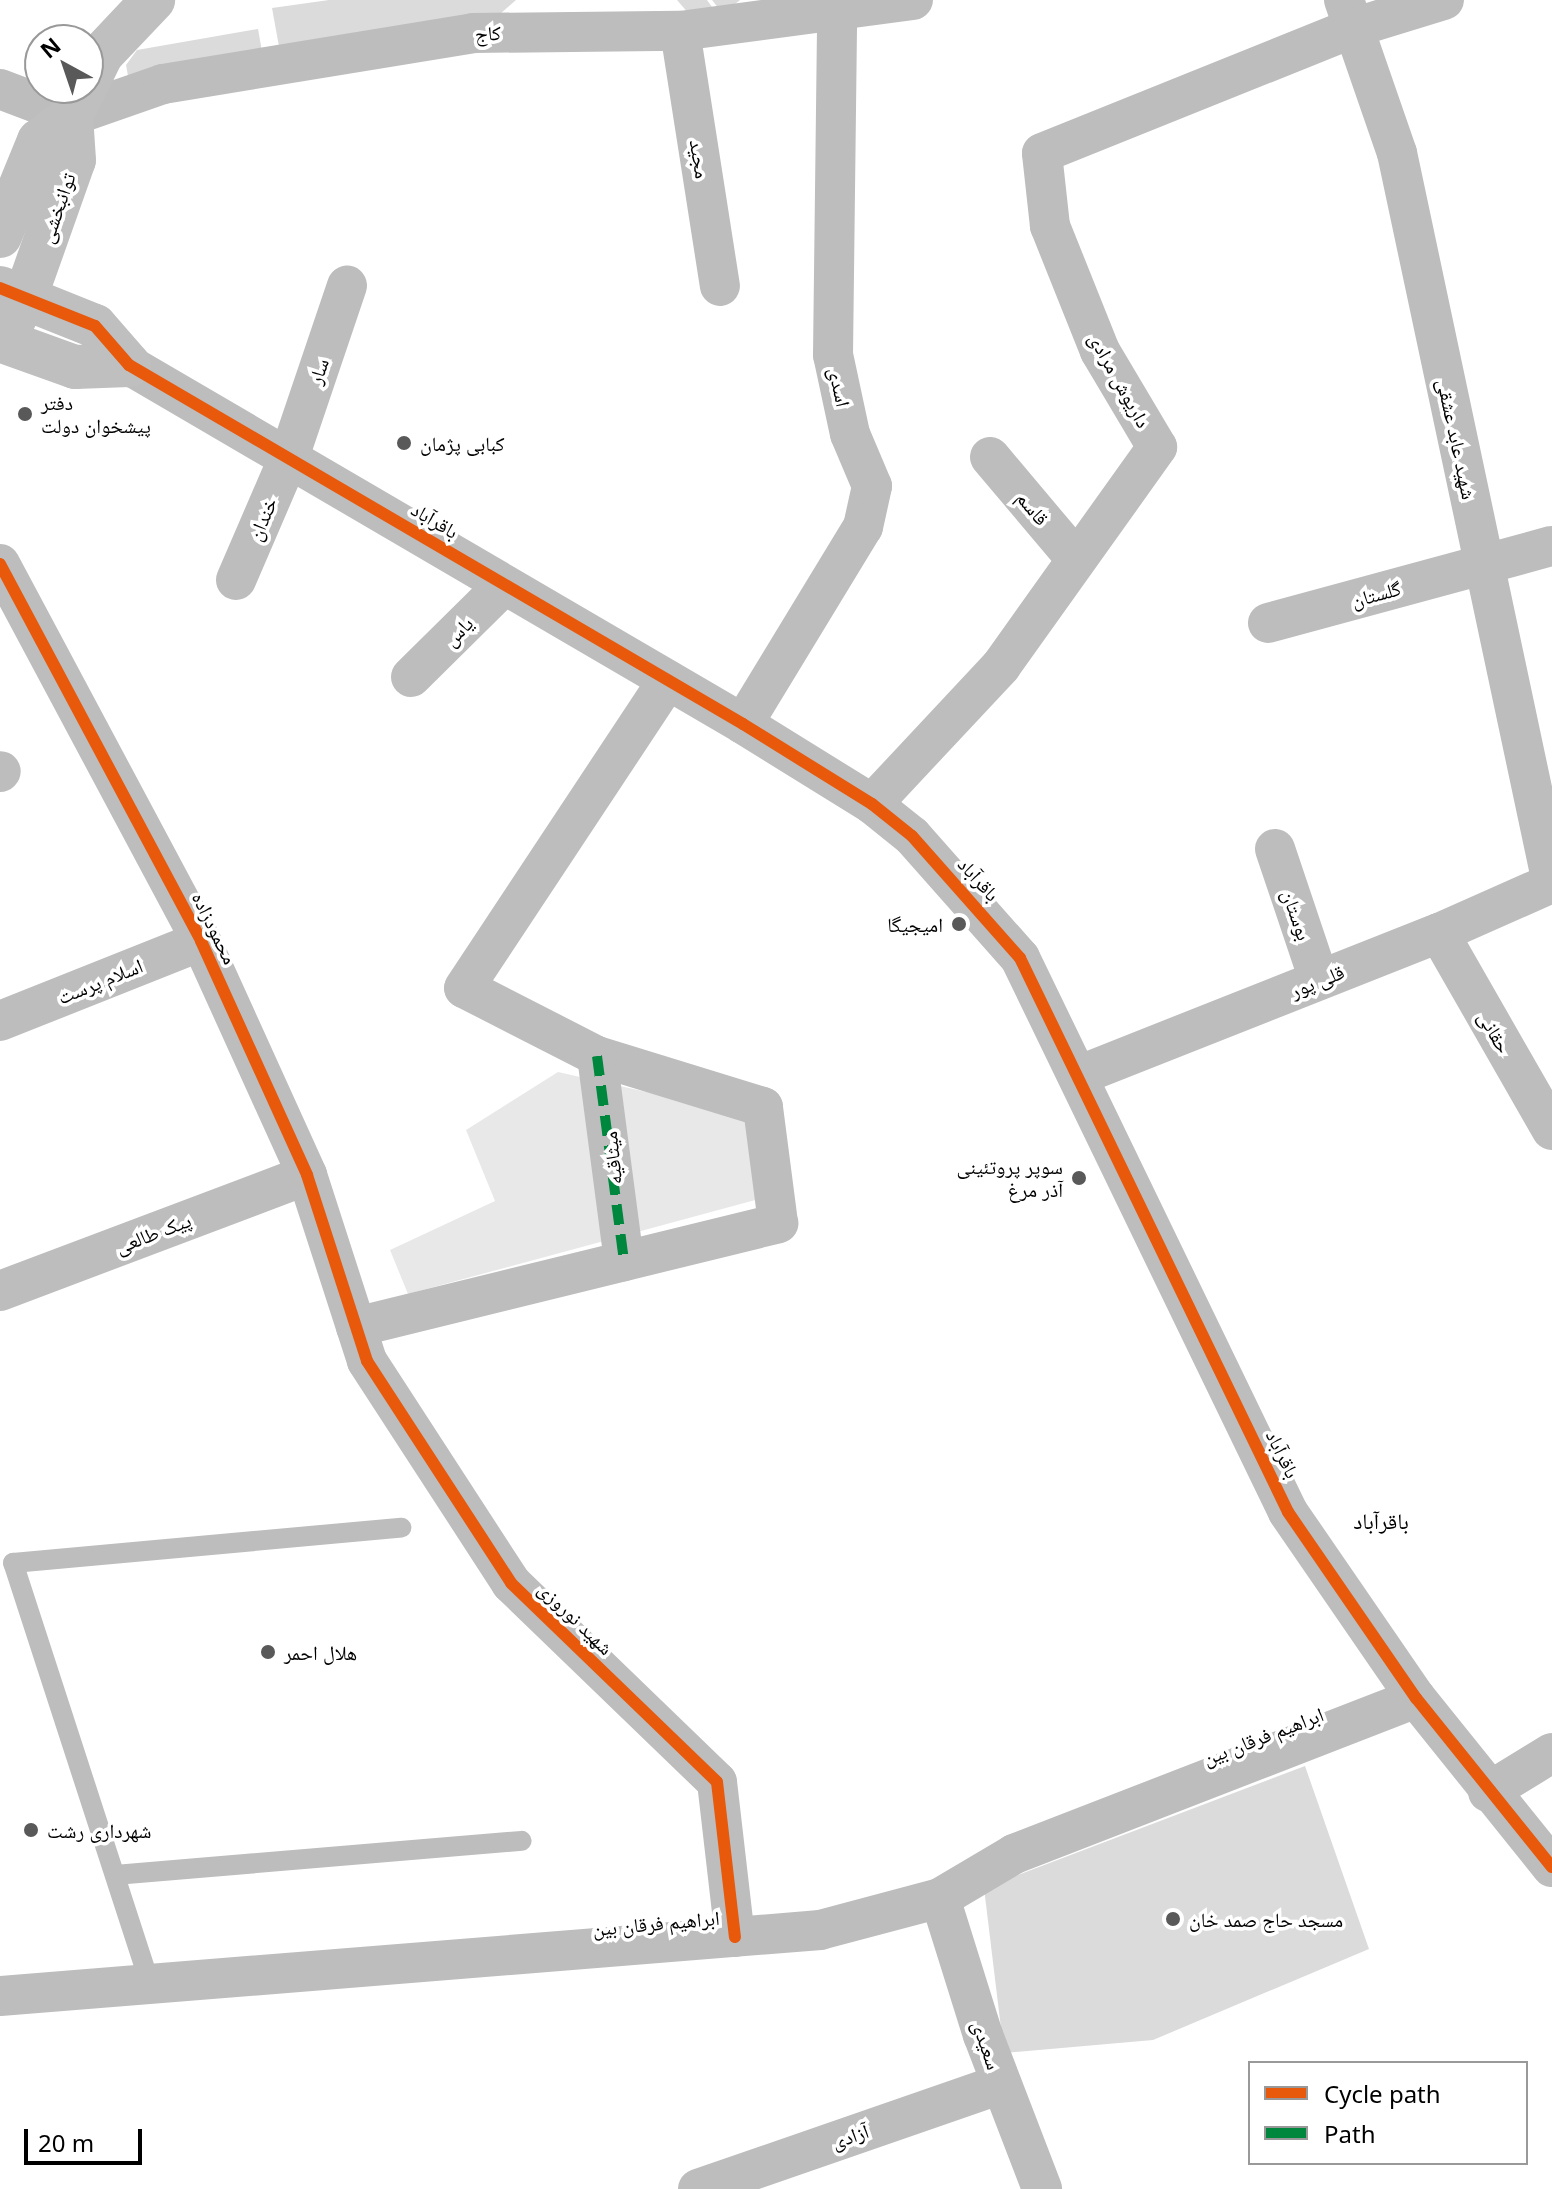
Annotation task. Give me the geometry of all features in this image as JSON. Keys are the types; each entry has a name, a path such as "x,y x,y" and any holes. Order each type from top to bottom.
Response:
{"street":[{"name":"توانبخشی","path":"104,52 153,0"},
{"path":"580,15 627,0"},
{"name":"کاج","path":"104,92 580,15 680,31 913,0"},
{"path":"1350,13 1444,0"},
{"name":"اسدی","path":"743,724 863,527 872,486 850,434 833,355 837,11"},
{"name":"داریوش مرادی","path":"872,804 1001,666 1157,447 1100,351 1050,226 1042,153 1350,13"},
{"name":"شهید عابد عشقی","path":"1350,13 1397,153 1552,883"},
{"name":"مجید","path":"680,31 720,286"},
{"path":"0,89 24,91"},
{"name":"توانبخشی","path":"0,236 39,141 73,104"},
{"name":"توانبخشی","path":"1,342 13,293 74,160 80,104"},
{"name":"سار","path":"289,457 347,286"},
{"name":"باقرآباد","path":"13,293 95,326 129,365 743,724 872,804 912,836 1020,958 1080,1075 1288,1512 1416,1698 1488,1792 1552,1867"},
{"path":"1,342 75,367 129,365"},
{"name":"خندان","path":"236,580 289,457"},
{"name":"قاسم","path":"990,457 1076,559"},
{"name":"گلستان","path":"1268,623 1552,546"},
{"name":"محمودزاده","path":"0,564 201,941 307,1175 356,1327"},
{"name":"یاس","path":"411,677 504,585"},
{"path":"356,1327 778,1223 763,1107 597,1056 464,988 668,680"},
{"name":"بوستان","path":"1275,849 1319,980"},
{"name":"قلی پور","path":"1080,1075 1439,933 1552,883"},
{"name":"حقانی","path":"1439,933 1552,1130"},
{"name":"اسلام پرست","path":"0,1021 201,941"},
{"name":"میثاقیه","path":"597,1056 624,1261"},
{"name":"پیک طالعی","path":"0,1291 307,1175"},
{"name":"شهید نوروزی","path":"356,1327 367,1361 511,1583 717,1782 735,1937"},
{"name":"ابراهیم فرقان بین","path":"0,1996 820,1930 940,1898 1014,1854 1416,1698"},
{"path":"1488,1792 1552,1753"},
{"name":"سعیدی","path":"940,1898 1001,2084 1042,2189"},
{"name":"آزادی","path":"698,2189 1001,2084"}],"lane":[{"path":"150,1984 13,1563 401,1528"},
{"path":"115,1875 522,1841"}],"shaded area":[{"path":"558,1072 744,1114 759,1199 408,1294 390,1250 495,1201 466,1130"}],"building":[{"path":"329,0 516,0 485,27 280,52 272,8"},
{"path":"677,0 707,0 712,7 696,22"},
{"path":"712,0 740,0 723,14"},
{"path":"258,29 263,57 129,81 126,65 137,50"},
{"name":"مسجد حاج صمد خان","path":"1305,1766 1369,1949 1153,2040 1004,2053 984,1888"}],"marked path":[{"path":"597,1056 624,1261"}],"cycle path":[{"path":"0,288 95,326 129,365 743,724 872,804 912,836 1020,958 1288,1512 1416,1698 1552,1867"},
{"path":"0,564 201,941 307,1175 367,1361 511,1583 717,1782 735,1937"}],"place":[{"name":"دفتر پیشخوان دولت","path":"25,414"},
{"name":"کبابی پژمان","path":"404,443"},
{"name":"امیجیگا","path":"959,924"},
{"name":"سوپر پروتئینی آذر مرغ","path":"1079,1178"},
{"name":"هلال احمر","path":"268,1652"},
{"name":"شهرداری رشت","path":"31,1830"},
{"name":"مسجد حاج صمد خان","path":"1173,1919"}],"district":[{"name":"باقرآباد","path":"1381,1521"}]}
